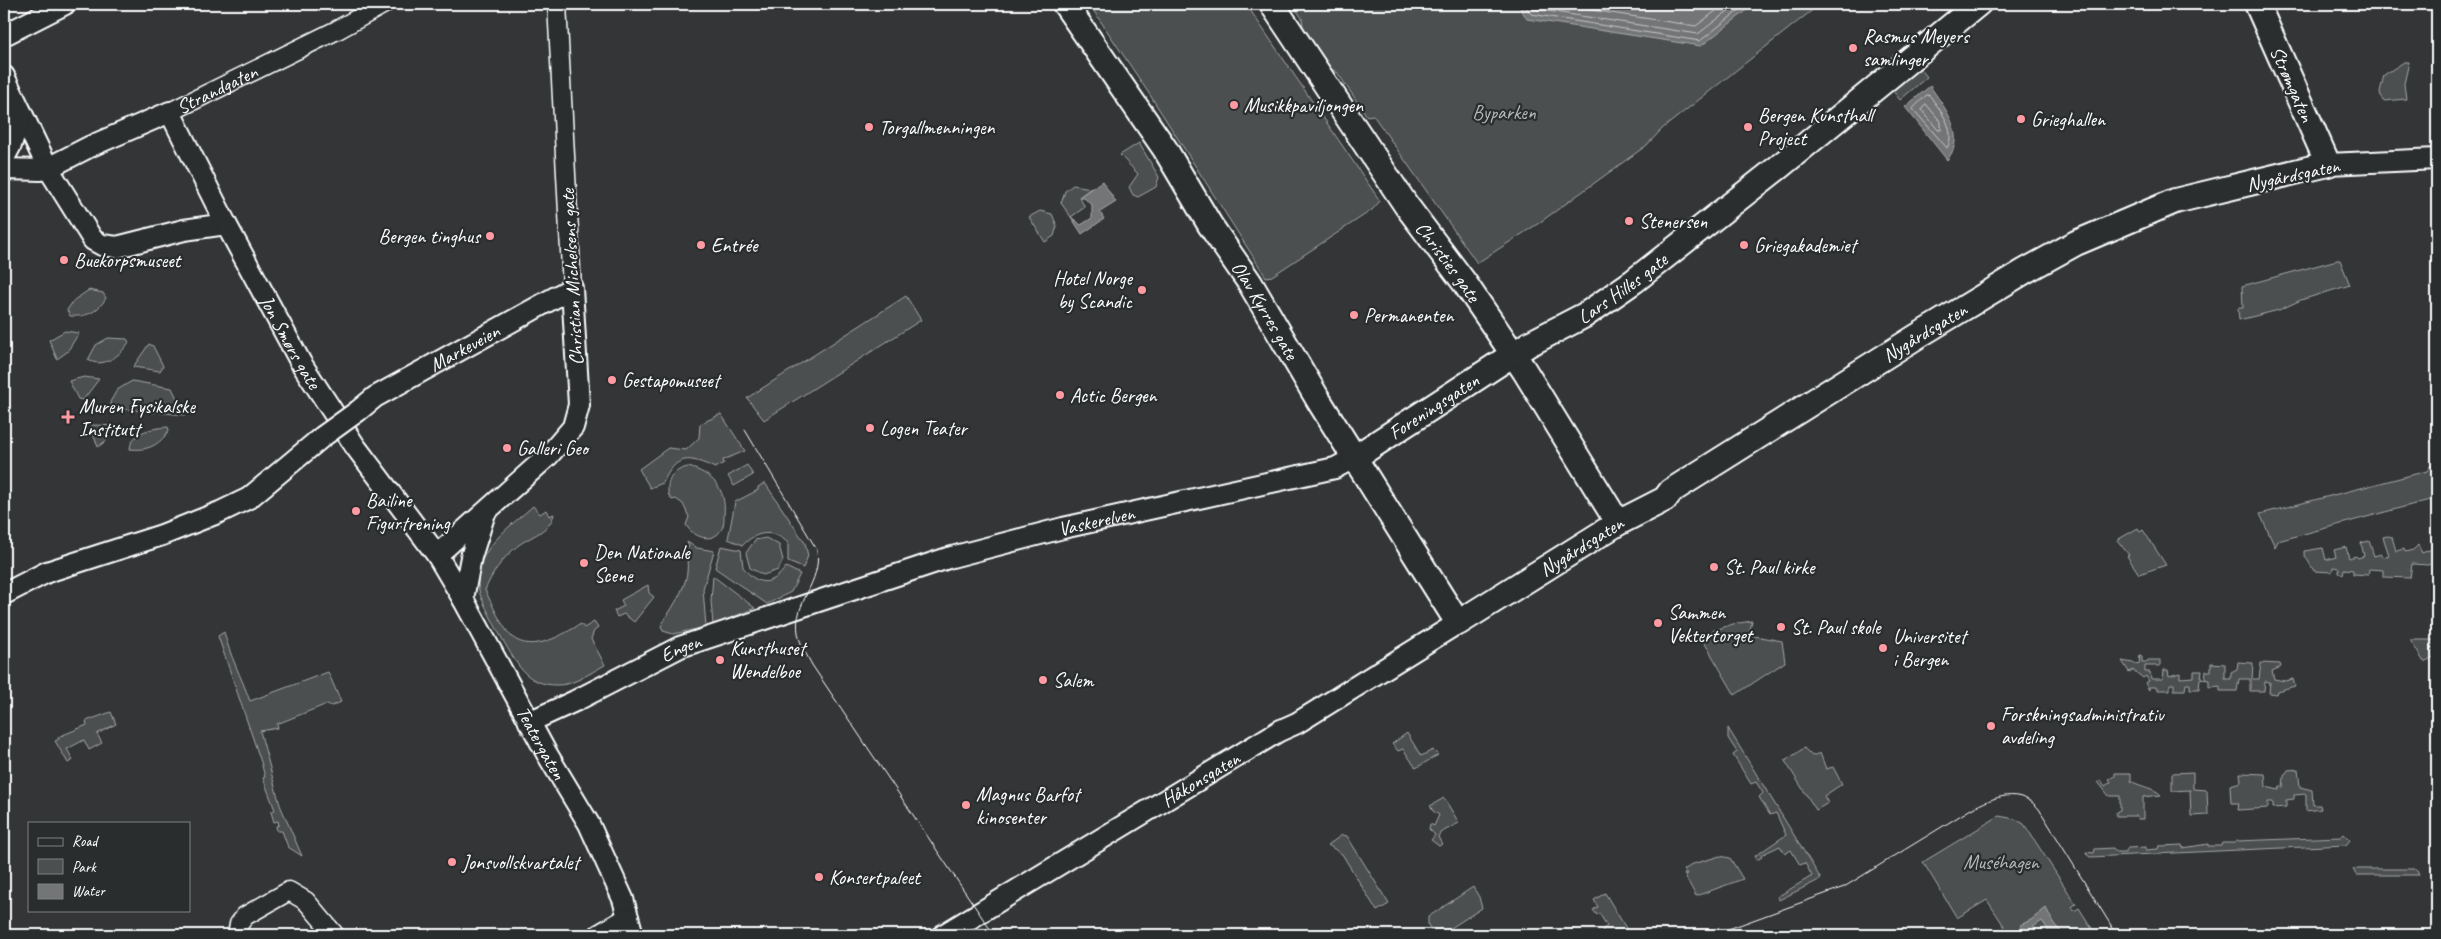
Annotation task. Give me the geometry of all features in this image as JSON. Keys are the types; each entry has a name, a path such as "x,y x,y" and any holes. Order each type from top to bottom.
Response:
{"highway":[{"name":"Olav Kyrres gate","path":"1065,4 1164,149 1210,225 1245,275 1354,458 1458,623"},
{"name":"Christies gate","path":"1272,4 1406,205 1514,354 1612,510 1618,523"},
{"name":"Lars Hilles gate","path":"1514,354 1585,315 1634,281 1780,166 1876,85 1978,4"},
{"name":"Strømgaten","path":"2257,4 2328,164"},
{"name":"Nygårdsgaten","path":"1458,623 1618,523 1665,499 1671,492 1887,355 2025,271 2076,243 2175,202 2328,164"},
{"name":"Foreningsgaten","path":"1354,458 1514,354"}],"main road":[{"path":"4,35 65,4"},
{"path":"4,76 48,168 86,232 93,240 102,245 117,247 184,230 226,224"},
{"path":"4,158 11,145 21,112"},
{"name":"Strandgaten","path":"48,168 170,112"},
{"name":"Jon Smørs gate","path":"170,112 280,328 325,403 437,555"},
{"name":"Nygårdsgaten","path":"2328,164 2437,159"},
{"path":"4,170 42,170 48,168"},
{"name":"Markeveien","path":"4,594 47,572 111,552 216,514 249,498 375,397 572,288"},
{"name":"Christian Michelsens gate","path":"437,555 549,455 573,427 579,405 572,288"},
{"name":"Vaskerelven","path":"840,594 948,558 1053,530 1335,468 1354,458"},
{"name":"Christian Michelsens gate","path":"464,599 472,550 485,513"},
{"name":"Teatergaten","path":"437,555 464,599 529,722 589,824 623,899 630,927"},
{"name":"Engen","path":"529,722 680,648 840,594"},
{"name":"Håkonsgaten","path":"942,935 1279,731 1297,724 1458,623"},
{"path":"599,935 630,927"}],"street":[{"name":"Strandgaten","path":"170,112 337,30 384,4"},
{"name":"Christian Michelsens gate","path":"557,4 572,288"},
{"path":"237,935 239,924 245,916 289,891 306,901 335,935"}],"green space":[{"path":"1089,4 1246,4 1380,201 1372,210 1272,276 1266,277 1150,95"},
{"name":"Byparken","path":"1292,4 1820,4 1662,129 1647,145 1539,223 1477,263 1373,115 1367,116 1337,72 1325,66 1304,34 1302,18"},
{"path":"1993,4 1999,4 1920,68 1927,77 1900,100 1890,87"},
{"path":"2404,62 2409,62 2404,84 2406,99 2385,101 2382,99 2380,92 2384,75"},
{"path":"1139,143 1159,177 1156,187 1138,197 1133,195 1129,187 1138,174 1120,155"},
{"path":"1073,185 1091,188 1079,197 1085,207 1071,217 1061,203 1065,191"},
{"path":"1040,211 1052,214 1057,226 1054,236 1045,242 1029,217"},
{"path":"2340,260 2350,285 2301,300 2279,310 2239,320 2238,308 2243,308 2242,286"},
{"path":"89,290 103,293 106,298 103,303 95,311 86,315 70,316 67,310 74,300"},
{"path":"906,296 921,320 764,420 747,398"},
{"path":"65,331 79,333 67,352 57,359 49,340"},
{"path":"108,338 127,339 129,342 117,356 106,362 100,363 88,360 96,345"},
{"path":"149,344 153,346 163,366 160,371 133,367"},
{"path":"84,377 99,379 83,400 78,399 69,381"},
{"path":"132,381 172,388 185,415 122,409 111,406 110,402 117,390"},
{"path":"721,414 745,451 723,460 724,463 715,468 698,461 684,460 678,462 663,483 650,488 639,469 668,448 686,450 699,438 700,424"},
{"path":"90,426 120,426 122,428 98,447"},
{"path":"168,427 169,430 162,440 153,446 142,449 130,449 134,438 139,434 156,428"},
{"path":"747,465 753,475 734,486 728,476"},
{"path":"2431,465 2437,498 2278,541 2275,547 2260,514 2427,471"},
{"path":"688,467 711,478 716,483 723,497 723,525 717,535 713,537 702,537 693,533 686,525 689,517 683,504 676,499 672,500 669,496 668,486 671,477 678,471"},
{"path":"765,483 805,543 808,556 803,568 788,562 788,543 777,535 759,535 748,540 743,545 728,539 735,502 758,490 758,487"},
{"path":"533,506 540,514 546,510 549,516 554,514 552,520 543,530 509,553 497,568 485,590 505,628 512,637 520,642 529,644 548,641 581,624 584,628 594,622 598,628 594,631 591,639 605,665 581,678 562,685 539,682 528,676 520,668 495,625 481,597 479,587 479,570 487,551 509,527"},
{"path":"2138,528 2140,532 2143,530 2166,565 2139,574 2127,556 2129,555 2117,540"},
{"path":"2383,537 2392,537 2396,551 2404,549 2405,552 2413,550 2418,545 2422,553 2437,547 2437,561 2428,565 2412,564 2410,578 2383,577 2383,570 2369,569 2368,575 2353,574 2353,570 2344,569 2343,574 2339,573 2339,568 2333,567 2332,572 2314,571 2304,554 2304,551 2323,548 2326,560 2336,557 2334,550 2346,547 2349,558 2356,556 2358,558 2364,556 2361,543 2369,541 2374,556 2381,554 2382,557 2389,555"},
{"path":"766,538 779,545 783,560 778,570 763,575 750,568 746,553 755,540"},
{"path":"687,542 697,548 714,551 703,589 706,627 673,634 663,631 661,626 678,599 685,581 687,560 685,549 689,547"},
{"path":"721,546 741,550 743,567 749,574 760,581 770,581 786,567 800,574 791,592 767,604 715,568"},
{"path":"713,576 755,608 713,625 711,601"},
{"path":"648,585 649,593 654,597 634,622 624,614 617,617 614,611 624,606 621,600"},
{"path":"1752,621 1749,635 1782,641 1785,662 1735,695 1700,635 1733,624"},
{"path":"224,632 232,658 250,701 328,672 341,702 332,706 327,704 277,724 278,728 260,731 280,805 302,856 288,847 282,831 277,831 276,826 279,825 278,821 274,822 271,812 275,810 263,778 265,777 261,762 218,636"},
{"path":"2410,640 2437,640 2437,655 2424,662"},
{"path":"2140,655 2142,656 2142,662 2160,660 2160,666 2145,666 2145,672 2150,672 2151,679 2163,679 2164,670 2168,670 2169,676 2180,673 2180,678 2194,677 2194,671 2202,671 2201,678 2205,679 2206,671 2211,671 2211,663 2225,664 2225,679 2231,679 2231,672 2237,669 2238,662 2253,663 2252,679 2259,679 2261,663 2280,664 2281,667 2272,671 2274,679 2285,681 2293,679 2295,686 2277,691 2276,694 2269,693 2270,682 2265,681 2264,691 2250,691 2250,679 2239,679 2237,691 2220,691 2220,686 2209,687 2209,680 2200,679 2199,689 2190,689 2190,684 2186,684 2185,690 2174,690 2174,684 2170,684 2170,690 2157,690 2157,687 2149,687 2149,690 2145,683 2149,681 2146,676 2143,678 2133,670 2129,672 2122,661 2139,664"},
{"path":"111,712 116,724 97,734 102,743 89,750 84,740 67,749 73,760 68,763 55,741 59,739 58,737 87,725 86,721"},
{"path":"1728,728 1821,879 1779,900 1777,897 1812,876 1805,863 1800,865 1791,850 1785,854 1780,846 1761,855 1762,857 1757,860 1755,856 1786,835 1776,813 1770,815 1759,797 1763,793 1756,782 1751,784 1733,755 1737,752 1728,738"},
{"path":"1407,733 1421,756 1433,750 1438,755 1416,768 1403,749 1398,751 1392,744"},
{"path":"1804,748 1812,756 1820,753 1826,769 1833,767 1842,784 1824,796 1828,803 1816,810 1785,761"},
{"path":"2298,769 2300,787 2312,790 2313,805 2320,805 2321,809 2306,811 2306,794 2294,795 2294,799 2286,800 2286,807 2273,808 2273,802 2268,802 2268,808 2238,810 2239,803 2231,803 2230,785 2241,782 2240,773 2265,774 2266,787 2279,790 2280,787 2283,787 2284,776 2288,770"},
{"path":"2193,772 2193,789 2207,790 2208,815 2191,816 2190,790 2172,791 2172,773"},
{"path":"2115,773 2131,773 2131,781 2161,795 2143,797 2143,819 2138,819 2137,816 2116,816 2116,812 2120,810 2120,796 2109,796 2098,782 2101,780 2105,786 2111,782 2109,779 2115,776"},
{"path":"1444,798 1459,823 1440,833 1438,837 1442,844 1439,846 1431,840 1435,835 1429,829 1430,824 1434,826 1439,815 1430,806"},
{"name":"Muséhagen","path":"1999,816 2015,819 2024,824 2076,904 2072,907 2074,911 2079,908 2096,935 2010,935 1987,900 1957,918 1923,862"},
{"path":"2344,834 2350,840 2346,845 2090,857 2086,854 2086,852 2094,853 2095,849 2113,848 2116,852 2125,852 2128,848 2146,847 2146,850 2158,849 2159,846 2182,845 2183,848 2208,844 2208,846 2221,846 2222,843 2235,843 2237,841 2341,837"},
{"path":"1342,835 1347,836 1389,904 1377,911 1342,854 1328,845"},
{"path":"1720,856 1730,858 1743,879 1696,896 1684,874 1687,874 1684,870 1693,864"},
{"path":"2353,869 2417,869 2419,875 2356,875"},
{"path":"1473,887 1479,897 1482,908 1451,928 1455,935 1434,935 1428,925 1428,917"},
{"path":"1605,893 1630,935 1605,935 1602,930 1607,926 1599,913 1597,915 1593,910 1598,907 1594,900"}],"water":[{"path":"1518,4 1755,4 1701,46 1527,19"},
{"path":"1930,86 1952,121 1955,131 1953,151 1947,160 1905,107"},
{"path":"1102,181 1116,202 1100,212 1104,219 1082,234 1071,217 1081,225 1092,218 1092,205 1083,197 1079,197"},
{"path":"2046,908 2054,924 2062,933 2058,935 2042,935 2049,931 2042,921 2033,927 2038,935 2029,935 2020,925 2031,920"}],"tram line":[{"path":"745,430 817,550 815,573 803,602 798,622 798,633 804,650 812,665 994,935"},
{"path":"1712,935 1844,887 1971,809 2006,796 2023,798 2039,809 2117,935"}],"place":[{"name":"Rasmus Meyers samlinger","path":"1853,48"},
{"name":"Musikkpaviljongen","path":"1234,105"},
{"name":"Grieghallen","path":"2021,119"},
{"name":"Torgallmenningen","path":"869,127"},
{"name":"Bergen Kunsthall Project","path":"1748,127"},
{"name":"Stenersen","path":"1629,221"},
{"name":"Bergen tinghus","path":"490,236"},
{"name":"Entrée","path":"701,245"},
{"name":"Griegakademiet","path":"1744,245"},
{"name":"Buekorpsmuseet","path":"64,260"},
{"name":"Hotel Norge by Scandic","path":"1142,290"},
{"name":"Permanenten","path":"1354,315"},
{"name":"Gestapomuseet","path":"612,380"},
{"name":"Actic Bergen","path":"1060,395"},
{"name":"Muren Fysikalske Institutt","path":"68,417"},
{"name":"Logen Teater","path":"870,428"},
{"name":"Galleri Geo","path":"507,448"},
{"name":"Bailine Figurtrening","path":"356,511"},
{"name":"Den Nationale Scene","path":"584,563"},
{"name":"St. Paul kirke","path":"1714,567"},
{"name":"Sammen Vektertorget","path":"1658,623"},
{"name":"St. Paul skole","path":"1781,627"},
{"name":"Universitet i Bergen","path":"1883,648"},
{"name":"Kunsthuset Wendelboe","path":"720,660"},
{"name":"Salem","path":"1043,680"},
{"name":"Forskningsadministrativ avdeling","path":"1991,726"},
{"name":"Magnus Barfot kinosenter","path":"966,805"},
{"name":"Jonsvollskvartalet","path":"452,862"},
{"name":"Konsertpaleet","path":"819,877"}]}
